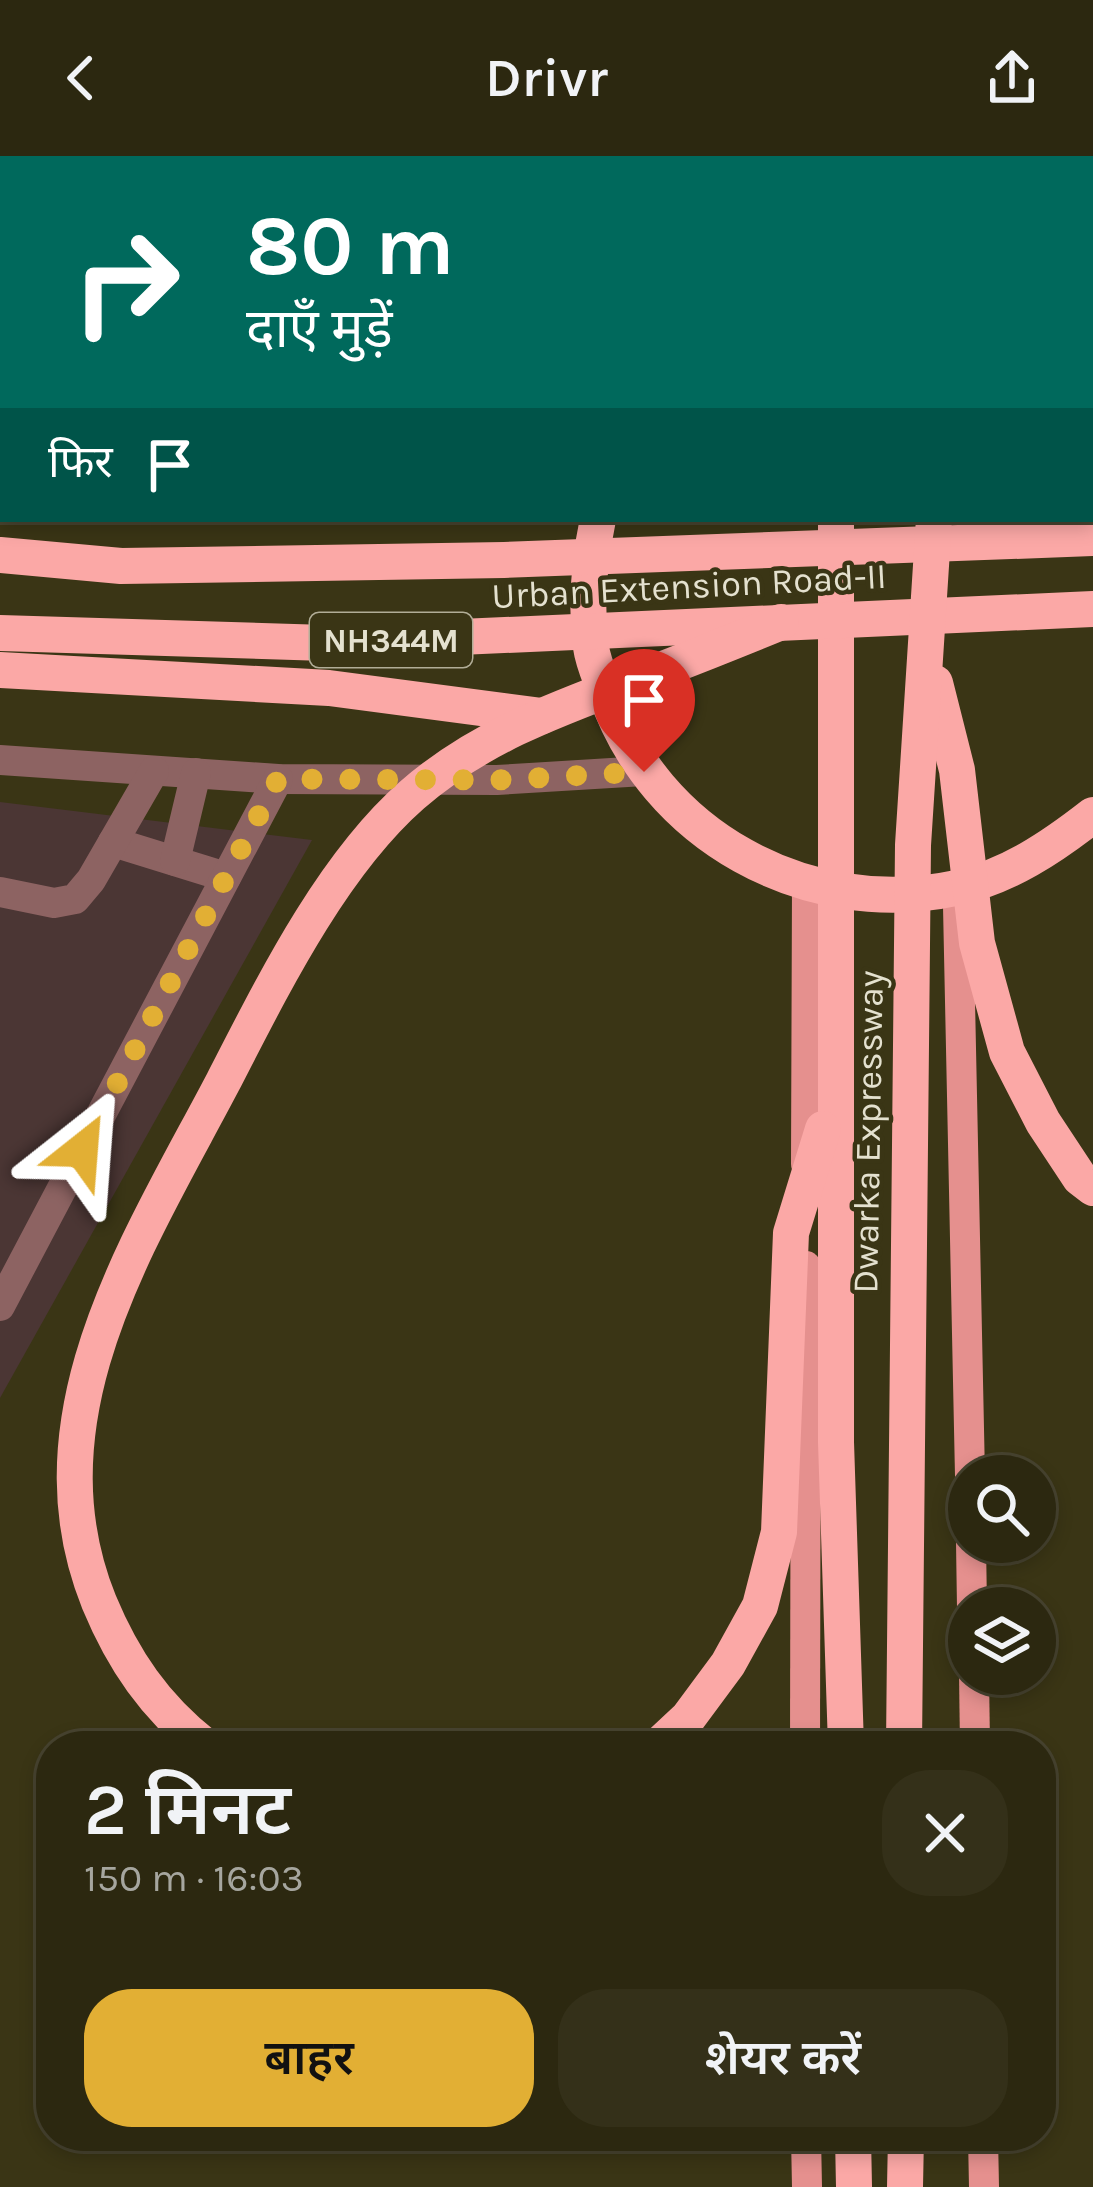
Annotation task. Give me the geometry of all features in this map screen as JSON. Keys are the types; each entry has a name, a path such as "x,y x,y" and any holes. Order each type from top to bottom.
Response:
{"highway":[{"path":"597,522 587,571 591,650 617,726 644,772 689,821 745,859 807,884 882,896 958,888 1039,856 1093,815"},
{"name":"Dwarka Expressway","path":"836,522 836,1442 846,1731"},
{"name":"Dwarka Expressway","path":"904,1731 913,845 934,522"},
{"name":"Urban Extension Road-II","path":"0,555 121,566 504,560 1093,538"},
{"name":"Urban Extension Road-II","path":"0,633 326,643 1093,609"},
{"path":"186,1731 119,1651 84,1563 74,1441 86,1378 136,1248 243,1043 316,916 359,854 410,796 474,748 568,703 781,622"},
{"path":"0,680 254,670 326,643"},
{"path":"927,651 957,770 977,943 1007,1052 1042,1122 1080,1178 1093,1188"},
{"path":"0,670 329,688 617,726"},
{"path":"674,1731 728,1664 760,1606 779,1532 791,1232 834,1097"},
{"path":"853,2151 854,2187"},
{"path":"905,2187 906,2151"}],"main road":[{"path":"805,1731 807,884"},
{"path":"958,888 970,1455"},
{"path":"974,1695 975,1731"},
{"path":"806,2151 807,2187"},
{"path":"983,2151 984,2187"}],"street":[{"path":"0,760 278,779 497,780 644,772"},
{"path":"0,892 54,903 76,899 154,771"},
{"path":"175,861 196,773"},
{"path":"0,1306 278,779"},
{"path":"113,842 226,877"}],"shaded area":[{"path":"0,802 312,840 0,1398"}],"route":[{"path":"82,1150 278,779 497,780 644,772"}]}
